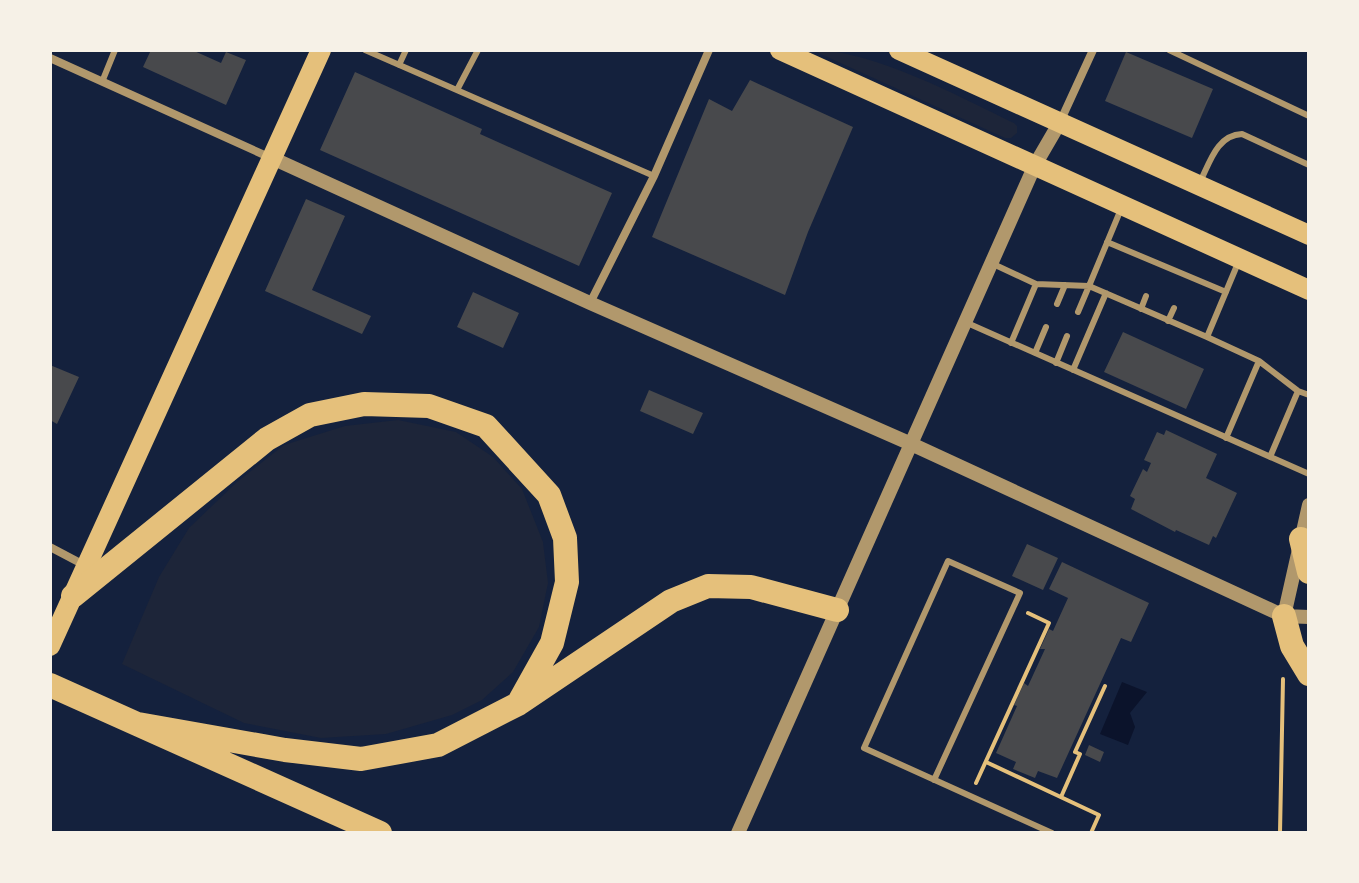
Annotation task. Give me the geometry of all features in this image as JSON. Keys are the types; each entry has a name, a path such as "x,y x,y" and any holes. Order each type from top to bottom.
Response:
{"highway":[{"path":"73,596 267,439 310,415 364,404 429,406 486,426 549,495 565,538 567,582 552,643 518,704"},
{"path":"1305,542 1309,572"},
{"path":"138,724 285,750 361,759 438,745 518,704 671,601 708,586 751,587 837,610"},
{"path":"1284,616 1292,646 1309,674"},
{"path":"50,685 380,833"}],"main road":[{"path":"50,646 321,50"},
{"path":"780,50 1309,290"},
{"path":"899,50 1309,235"}],"street":[{"path":"590,303 654,176 709,50"},
{"path":"738,833 1035,165 1060,122 1093,50"},
{"path":"50,58 590,303 909,443 1284,616 1309,617"},
{"path":"1284,616 1305,542 1309,505"},
{"path":"50,547 86,566"}],"lane":[{"path":"102,82 115,50"},
{"path":"365,50 654,176"},
{"path":"399,65 406,50"},
{"path":"457,90 478,50"},
{"path":"1169,50 1309,116"},
{"path":"1199,185 1222,141 1230,134 1242,134 1309,165"},
{"path":"1078,312 1123,205"},
{"path":"1107,242 1226,292"},
{"path":"1207,337 1240,259"},
{"path":"991,263 1036,284 1089,286 1106,293 1259,361 1298,391 1309,395"},
{"path":"1156,273 1160,264"},
{"path":"1184,285 1188,276"},
{"path":"1011,343 1036,284"},
{"path":"1057,304 1065,285"},
{"path":"1073,370 1106,293"},
{"path":"1141,309 1146,296"},
{"path":"1168,321 1174,308"},
{"path":"965,322 1309,474"},
{"path":"1035,353 1046,327"},
{"path":"1056,363 1067,336"},
{"path":"1226,438 1259,361"},
{"path":"1270,457 1298,391"},
{"path":"934,780 1020,593 948,561 864,748 934,780 1052,833"}],"path":[{"path":"970,796 1049,623 1014,607"},
{"path":"1280,833 1283,678"},
{"path":"1061,797 1080,754 1075,752 1105,686"},
{"path":"986,762 1099,815 1091,833"}],"shaded area":[{"path":"812,50 861,58 915,76 1014,123 1017,133 1005,138"},
{"path":"398,420 456,432 493,457 522,489 543,542 548,583 539,627 513,672 482,700 452,715 386,734 321,738 244,723 122,664 159,577 189,528 237,482 284,445 345,426"},
{"path":"1122,682 1147,692 1130,713 1135,727 1128,745 1100,734"}],"building":[{"path":"151,50 192,50 221,63 226,52 246,60 226,105 143,67"},
{"path":"1126,52 1213,89 1192,138 1105,101"},
{"path":"355,72 482,129 480,134 612,193 579,266 320,150"},
{"path":"750,80 853,127 785,295 652,237 709,99 732,111"},
{"path":"306,199 345,216 312,290 371,316 362,334 265,291"},
{"path":"473,292 519,313 503,348 457,327"},
{"path":"1123,332 1204,369 1186,409 1104,372"},
{"path":"50,365 79,377 57,424 50,420"},
{"path":"649,390 703,413 693,434 640,411"},
{"path":"1166,430 1217,454 1206,478 1237,493 1216,538 1213,536 1209,545 1175,532 1131,509 1135,499 1130,496 1143,469 1147,472 1151,463 1144,460 1157,432 1164,435"},
{"path":"1027,544 1058,558 1043,590 1012,576"},
{"path":"1062,562 1149,603 1131,642 1121,638 1057,778 1038,771 1035,778 1013,769 1016,762 996,753 1024,683 1028,686 1045,649 1040,649 1049,629 1053,631 1068,598 1049,589"},
{"path":"1089,745 1104,752 1100,762 1085,755"}]}
